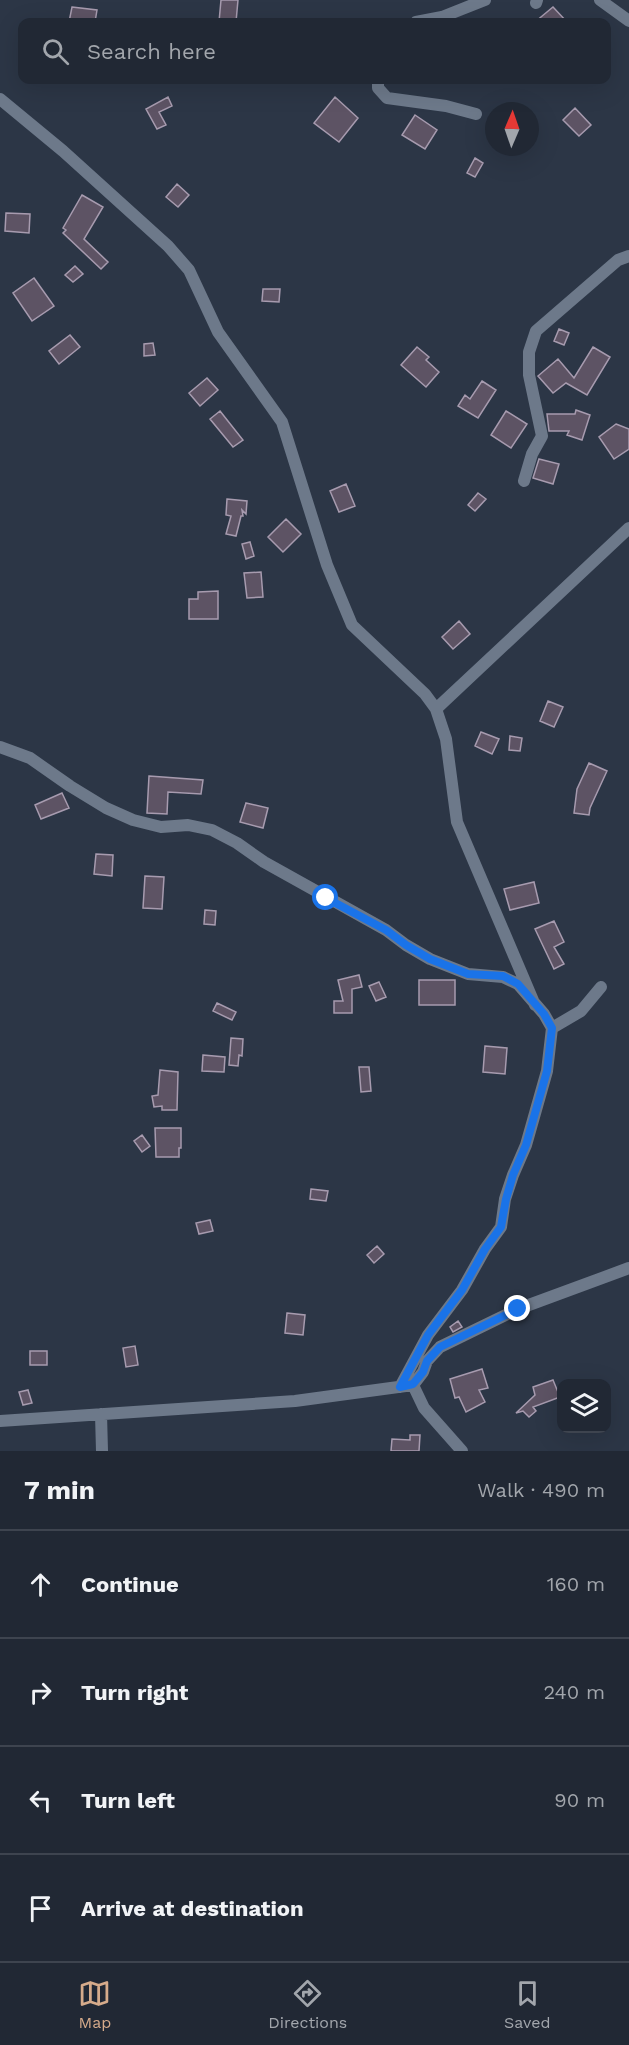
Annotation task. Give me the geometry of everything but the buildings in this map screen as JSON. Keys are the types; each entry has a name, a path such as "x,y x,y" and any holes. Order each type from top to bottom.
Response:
{"street":[{"path":"437,18 485,0"},
{"path":"600,0 629,21"},
{"path":"378,84 378,88 387,98 447,106 476,114"},
{"path":"0,99 101,184 168,246 189,270 218,332 282,422 327,565 352,625 425,694 436,709 446,739 457,822 535,1005"},
{"path":"524,481 532,454 542,436 529,375 529,352 536,331 618,260 629,256"},
{"path":"436,709 629,528"},
{"path":"0,747 30,758 106,808 133,820 161,827 188,825 212,830 237,843 264,862 386,930 430,959 468,974 503,976 518,984 544,1014 552,1028 547,1071 526,1145 513,1175 501,1227 485,1249 462,1290 428,1335 400,1387"},
{"path":"552,1028 581,1011 601,987"},
{"path":"0,1421 295,1401 413,1384 423,1372 427,1361 440,1347 518,1309 629,1268"},
{"path":"413,1384 424,1408 462,1451"},
{"path":"101,1414 102,1451"}],"route":[{"path":"326,898 386,930 430,959 468,974 503,976 518,984 544,1014 552,1028 547,1071 526,1145 513,1175 501,1227 485,1249 462,1290 428,1335 400,1387 413,1384 423,1372 427,1361 440,1347 518,1309"}]}
